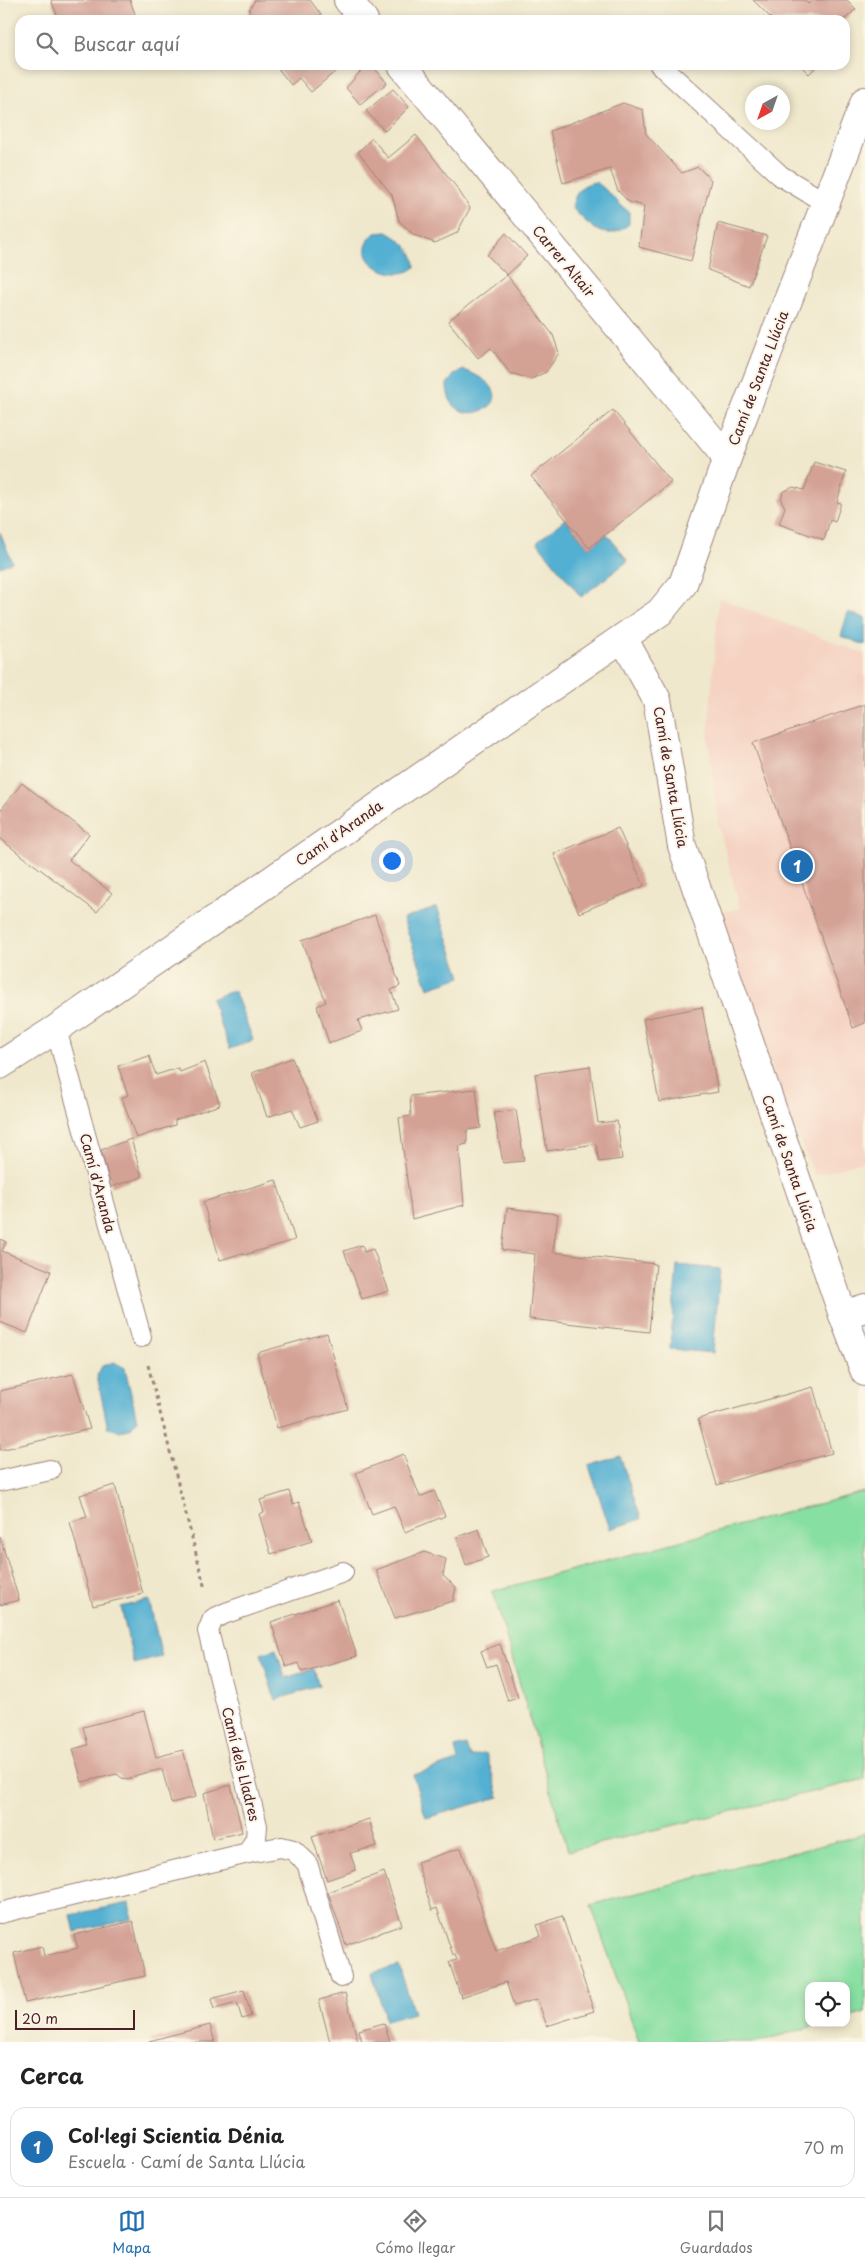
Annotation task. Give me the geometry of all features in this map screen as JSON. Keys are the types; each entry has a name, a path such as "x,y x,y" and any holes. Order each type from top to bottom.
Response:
{"street":[{"path":"348,0 360,15"},
{"name":"Carrer Altair","path":"406,70 727,458"},
{"name":"Camí de Santa Llúcia","path":"865,101 727,458 683,584 660,612 623,638 657,700 682,846 854,1312 865,1372"},
{"name":"Camí d'Aranda","path":"0,1065 56,1029 623,638"}],"lane":[{"path":"665,70 780,176 826,203"},
{"name":"Camí d'Aranda","path":"56,1029 140,1332"},
{"path":"0,1481 50,1470"},
{"path":"213,1619 343,1572"},
{"name":"Camí dels Lladres","path":"213,1619 208,1632 257,1826 256,1838 248,1853"},
{"path":"0,1913 248,1853 281,1847 292,1850 307,1863 341,1977"}],"path":[{"path":"140,1332 213,1619"}],"shaded area":[{"path":"719,598 865,654 865,1160 815,1176 780,1093 719,913 740,908 718,824 708,735"}],"green space":[{"path":"863,1492 865,1497 865,1779 568,1851 493,1591"},
{"path":"865,1834 865,2012 850,2017 850,1982 805,1982 805,2027 811,2027 757,2042 639,2042 591,1905"}],"water":[{"path":"596,182 629,212 629,224 620,230 612,233 598,231 572,208 579,190 590,183"},
{"path":"387,232 410,250 415,267 399,273 390,272 373,264 368,258 366,250 370,238 375,233"},
{"path":"464,370 486,381 494,393 493,402 485,410 473,413 461,410 451,401 447,384 455,374"},
{"path":"565,519 589,548 607,534 628,561 581,597 537,542"},
{"path":"0,532 12,562 0,567"},
{"path":"848,612 865,618 865,645 841,636"},
{"path":"437,907 461,977 428,988 403,919"},
{"path":"234,990 253,1040 230,1049 211,999"},
{"path":"677,1265 720,1269 713,1353 670,1349"},
{"path":"114,1362 125,1368 137,1420 130,1429 119,1431 108,1428 97,1376 102,1366"},
{"path":"620,1456 641,1519 610,1529 589,1466"},
{"path":"149,1600 162,1657 134,1664 121,1607"},
{"path":"276,1649 285,1678 314,1669 319,1686 275,1700 261,1654"},
{"path":"466,1745 470,1757 486,1753 499,1797 426,1818 413,1775 458,1761 455,1748"},
{"path":"129,1903 132,1919 75,1932 71,1915"},
{"path":"399,1966 414,2013 386,2021 372,1973"}],"building":[{"path":"51,0 130,0 135,15 57,15"},
{"path":"255,0 310,0 321,15 250,15 249,10"},
{"path":"753,0 805,0 808,4 812,0 847,0 856,9 849,15 768,15"},
{"path":"279,70 337,70 311,92 299,78 291,85"},
{"path":"362,70 376,70 387,83 360,104 346,88"},
{"path":"805,70 813,70 809,74"},
{"path":"393,89 409,107 385,131 366,111"},
{"path":"623,103 643,110 646,134 682,173 698,167 711,180 691,261 639,247 644,206 629,202 618,191 610,169 563,183 550,131"},
{"path":"416,135 470,208 457,233 435,243 414,235 399,221 392,195 358,152 372,138 388,158"},
{"path":"718,223 767,236 749,286 708,270"},
{"path":"506,233 527,256 507,275 487,255"},
{"path":"507,275 553,335 559,353 546,372 531,379 510,373 491,348 478,358 448,321"},
{"path":"613,410 671,482 589,548 531,476"},
{"path":"814,462 846,472 837,502 841,503 835,522 830,520 824,540 779,524 785,507 781,500 783,492 793,487 804,490"},
{"path":"865,704 865,1023 853,1028 753,743"},
{"path":"22,783 89,834 69,860 112,893 97,912 0,839 0,811"},
{"path":"618,828 644,886 579,913 554,854"},
{"path":"375,915 400,986 391,990 398,1009 358,1020 362,1031 329,1043 317,1006 326,1002 302,940"},
{"path":"702,1007 718,1092 659,1102 643,1019"},
{"path":"149,1056 156,1075 178,1068 180,1072 205,1062 220,1105 175,1120 175,1125 136,1138 122,1098 128,1095 118,1066"},
{"path":"292,1058 318,1121 300,1127 292,1109 267,1117 252,1073"},
{"path":"590,1066 598,1123 617,1121 622,1159 599,1162 596,1144 547,1151 535,1074"},
{"path":"476,1089 481,1128 467,1130 467,1144 459,1146 464,1205 412,1219 399,1118 411,1116 410,1096"},
{"path":"516,1110 524,1161 503,1163 494,1113"},
{"path":"131,1139 142,1177 111,1187 101,1150"},
{"path":"276,1180 295,1240 220,1260 203,1202"},
{"path":"507,1208 558,1214 553,1252 656,1264 649,1332 529,1319 535,1254 502,1250"},
{"path":"0,1239 6,1242 2,1251 51,1271 27,1333 0,1322"},
{"path":"362,1245 364,1252 373,1249 389,1291 362,1299 344,1251"},
{"path":"327,1333 348,1409 277,1428 257,1353"},
{"path":"73,1374 90,1429 0,1450 0,1391"},
{"path":"813,1387 832,1453 717,1485 698,1419"},
{"path":"403,1454 420,1497 434,1491 445,1516 405,1532 394,1506 372,1514 356,1473"},
{"path":"115,1485 143,1594 93,1606 70,1522 87,1517 80,1495"},
{"path":"289,1491 293,1504 299,1502 312,1541 271,1554 259,1514 264,1512 260,1500"},
{"path":"479,1529 488,1557 466,1565 457,1537"},
{"path":"0,1537 19,1600 0,1605"},
{"path":"424,1552 446,1559 443,1576 456,1587 453,1601 395,1618 376,1570"},
{"path":"338,1600 357,1656 302,1672 299,1663 286,1667 271,1622"},
{"path":"500,1644 518,1698 508,1701 496,1664 487,1667 481,1651"},
{"path":"144,1711 156,1757 183,1750 196,1797 171,1803 162,1769 137,1775 128,1780 117,1774 82,1782 73,1749 88,1745 83,1727"},
{"path":"231,1785 242,1832 213,1839 204,1793"},
{"path":"369,1819 377,1846 350,1853 356,1870 327,1880 312,1837"},
{"path":"461,1848 496,1951 541,1936 537,1925 562,1916 594,2011 547,2026 537,1999 514,2006 506,1982 461,1997 449,1962 457,1960 455,1955 453,1955 437,1908 432,1910 417,1862"},
{"path":"384,1872 402,1925 346,1945 328,1892"},
{"path":"133,1921 145,1976 25,2003 14,1953 42,1946 44,1956 78,1948 74,1935"},
{"path":"244,1990 251,2016 242,2019 237,2003 214,2009 211,1999"},
{"path":"345,1993 358,2042 330,2042 319,2000"},
{"path":"384,2023 390,2042 362,2042 359,2030"},
{"path":"210,2025 215,2042 149,2042 149,2041"}],"place":[{"name":"Col·legi Scientia Dénia","path":"797,866"}]}
